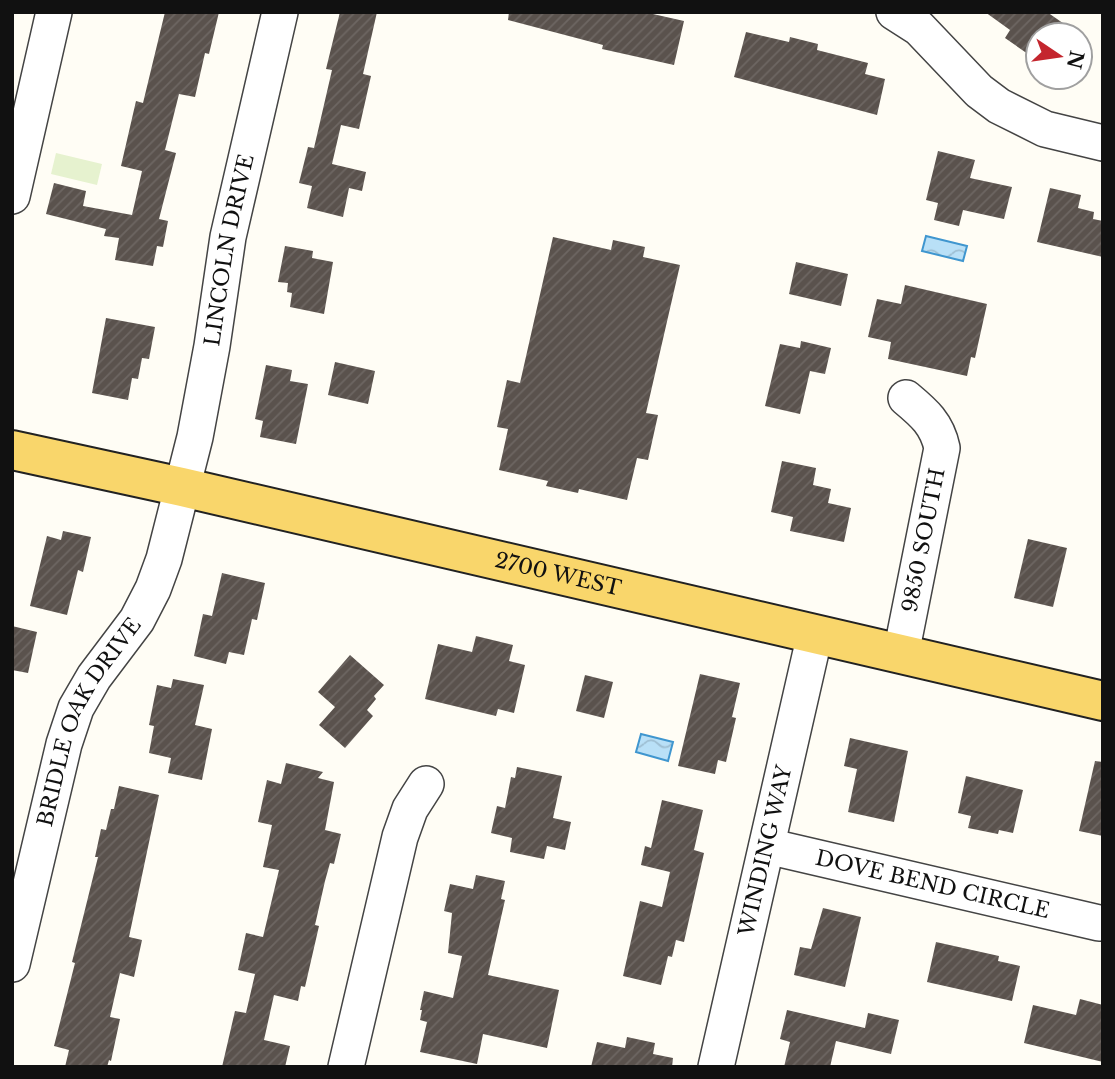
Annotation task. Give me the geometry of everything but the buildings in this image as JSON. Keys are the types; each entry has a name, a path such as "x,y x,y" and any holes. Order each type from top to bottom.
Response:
{"main road":[{"name":"2700 WEST","path":"12,450 1103,701"}],"street":[{"path":"12,196 54,12"},
{"name":"LINCOLN DRIVE","path":"182,487 204,392 228,237 280,12"},
{"path":"894,12 919,28 979,90 999,106 1045,129 1103,143"},
{"name":"9850 SOUTH","path":"901,654 942,448 935,426 927,415 906,398"},
{"name":"BRIDLE OAK DRIVE","path":"12,964 64,744 76,708 94,677 137,620 153,589 164,559 182,487"},
{"name":"WINDING WAY","path":"716,1067 815,634"},
{"path":"346,1067 400,837 410,809 426,784"},
{"name":"DOVE BEND CIRCLE","path":"767,846 1100,923"}],"green space":[{"path":"56,153 102,164 97,185 51,174"}],"water":[{"path":"926,236 967,246 963,261 922,251"},
{"path":"641,734 673,742 668,761 636,752"}]}
